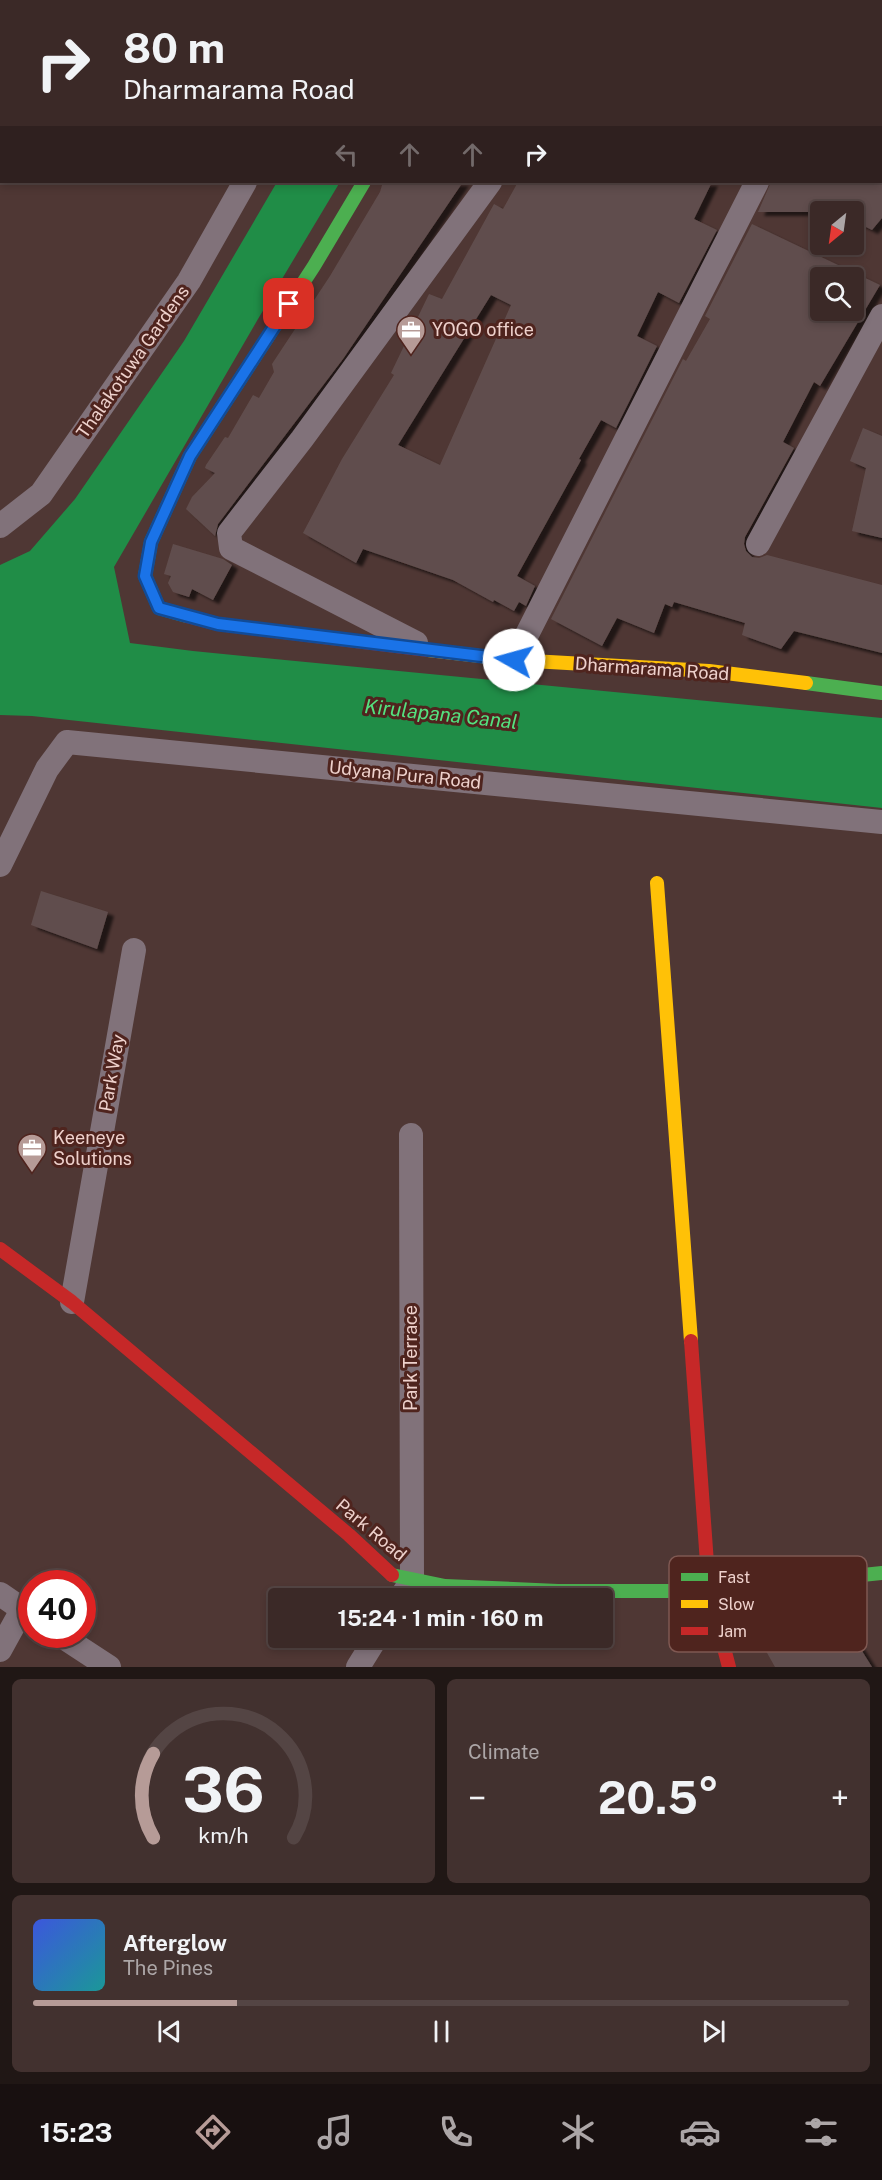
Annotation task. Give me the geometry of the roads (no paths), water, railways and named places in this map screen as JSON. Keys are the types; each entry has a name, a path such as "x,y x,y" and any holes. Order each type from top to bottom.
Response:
{"street":[{"name":"Thalakotuwa Gardens","path":"0,526 41,494 189,281 244,183"},
{"name":"Dharmarama Road","path":"363,183 314,266 190,456 151,542 145,576 159,608 218,624 514,660 709,671 882,693"},
{"path":"429,650 231,548 229,533 303,439 489,183"},
{"path":"514,660 756,183"},
{"path":"758,544 882,316"},
{"name":"Udyana Pura Road","path":"0,865 47,769 67,742 882,822"},
{"path":"657,883 706,1556"},
{"name":"Park Way","path":"72,1302 134,950"},
{"name":"Park Terrace","path":"406,1588 411,1135"},
{"name":"Park Road","path":"0,1250 72,1302 349,1535 405,1588"},
{"name":"Park Road","path":"867,1575 882,1573"},
{"name":"Park Road","path":"419,1588 445,1586 490,1588"},
{"name":"Park Road","path":"613,1591 669,1591"},
{"path":"0,1594 18,1607"},
{"path":"0,1650 18,1625"},
{"path":"80,1648 109,1667"},
{"path":"358,1667 370,1648"},
{"path":"725,1652 729,1667"}],"water":[{"name":"Kirulapana Canal","path":"276,183 339,183 114,567 130,643 882,718 882,808 32,716 0,715 0,565 30,551 75,499 184,341"}],"place":[{"name":"YOGO office","path":"411,356"},
{"name":"Keeneye Solutions","path":"32,1174"}]}
